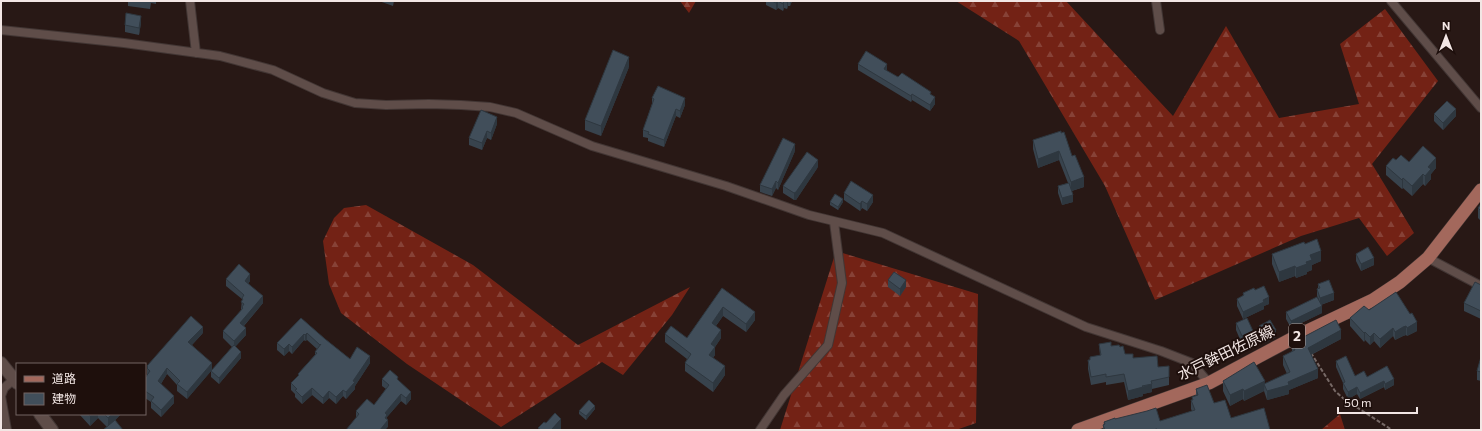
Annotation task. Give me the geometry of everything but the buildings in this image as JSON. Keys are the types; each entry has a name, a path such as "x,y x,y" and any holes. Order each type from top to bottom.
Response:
{"main road":[{"name":"水戸鉾田佐原線","path":"1078,430 1209,383 1299,336 1373,300 1400,282 1428,258 1481,190"},
{"path":"1,363 16,381"},
{"path":"41,415 52,430"}],"street":[{"path":"190,1 196,52"},
{"path":"1156,1 1160,30"},
{"path":"1391,1 1481,108"},
{"path":"1,30 220,56 267,68 324,93 355,103 386,106 429,104 461,105 490,107 516,113 592,146 726,186 778,205 834,222 883,233 1086,327 1161,351 1192,363 1209,383"},
{"path":"760,430 784,395 828,345 842,283 834,222"},
{"path":"1428,258 1481,286"},
{"path":"7,430 1,396 4,388 16,381"}],"path":[{"path":"1299,336 1335,391 1344,399 1392,430"}],"green space":[{"path":"680,1 696,1 689,13"},
{"path":"956,1 1066,1 1173,116 1226,26 1279,118 1359,104 1340,44 1385,9 1438,81 1372,164 1414,233 1387,256 1359,218 1301,236 1155,300 1105,186 1019,41"},
{"path":"366,205 473,265 578,345 690,287 672,315 623,375 602,362 501,427 407,364 341,313 329,284 323,241 334,218 344,208"},
{"path":"836,251 978,294 976,423 956,430 780,430"},
{"path":"1340,414 1345,430 1321,430"}]}
